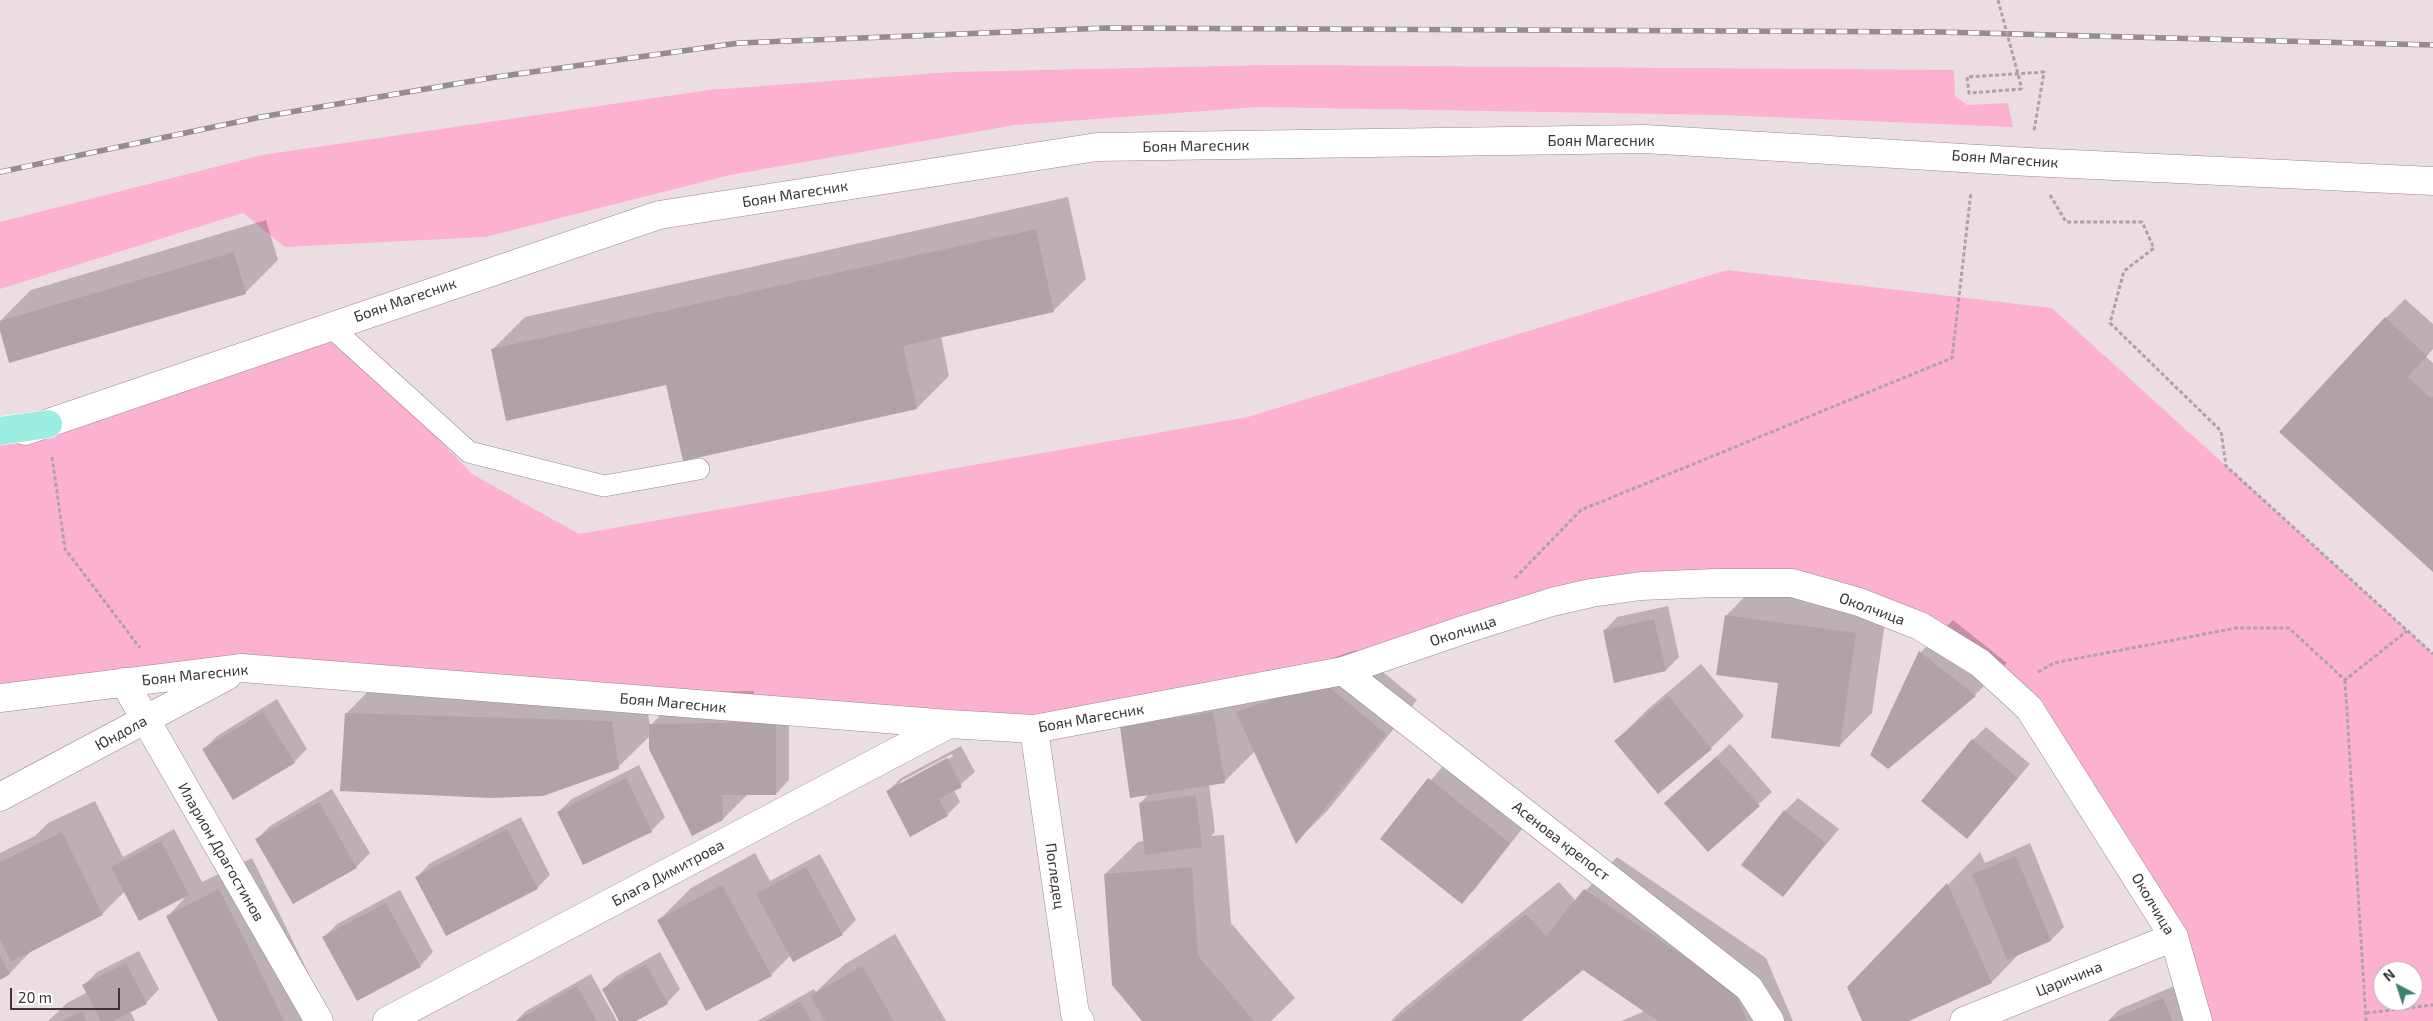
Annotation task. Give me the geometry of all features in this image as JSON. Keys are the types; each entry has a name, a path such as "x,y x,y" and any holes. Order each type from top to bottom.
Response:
{"main road":[{"path":"0,431 48,424"}],"street":[{"name":"Боян Магесник","path":"0,438 48,424 659,215 1098,147 1645,139 1975,157 2029,162 2433,181"},
{"name":"Околчица","path":"1343,671 1552,602 1591,593 1641,586 1706,583 1792,583 1859,602 1920,626 1980,663 2029,708 2174,937 2198,1021"},
{"name":"Боян Магесник","path":"0,698 242,668 948,724 1034,729 1343,671"},
{"name":"Юндола","path":"0,797 242,668"},
{"name":"Асенова крепост","path":"1343,671 1749,988 1770,1021"},
{"name":"Иларион Драгостинов","path":"124,682 319,1021"},
{"name":"Блага Димитрова","path":"387,1021 948,724"},
{"name":"Погледец","path":"1034,729 1072,1019"},
{"name":"Царичина","path":"1964,1021 2174,937"}],"lane":[{"path":"330,326 469,452 604,486 698,469"}],"path":[{"path":"1998,0 2022,89 1968,93 1967,77 2044,72 2029,162 2066,222 2142,222 2154,248 2124,271 2110,323 2220,431 2226,466 2433,654"},
{"path":"1513,580 1581,510 1952,358 1975,157"},
{"path":"48,424 65,549 162,677"},
{"path":"2010,690 2054,663 2236,628 2289,628 2345,680 2366,1021"},
{"path":"2345,680 2407,631"},
{"path":"2366,1013 2433,1005"}],"shaded area":[{"path":"1273,65 1954,70 1955,96 1967,105 2008,103 2013,127 1721,115 1258,107 1015,125 730,175 485,237 285,247 243,213 0,289 0,222 262,155 709,90 952,72"},
{"path":"1727,270 2052,308 2433,654 2433,1021 2198,1021 2174,937 2029,708 1859,602 1715,583 1466,629 1034,729 242,668 0,698 0,438 330,326 472,474 579,534 1248,417"}],"building":[{"path":"1036,229 1054,312 903,346 917,409 683,461 666,385 506,421 491,349"},
{"path":"234,252 246,294 9,363 0,331 0,321"},
{"path":"2385,317 2427,356 2408,377 2431,398 2433,396 2433,572 2279,432"},
{"path":"1725,615 1856,633 1840,747 1771,738 1778,683 1716,675"},
{"path":"1654,619 1666,671 1614,683 1603,630"},
{"path":"1919,651 1976,696 1888,769 1870,755"},
{"path":"1323,682 1386,734 1296,844 1236,712"},
{"path":"1668,696 1712,749 1658,794 1614,741"},
{"path":"263,712 295,763 233,800 202,749"},
{"path":"1213,712 1225,783 1130,798 1120,727"},
{"path":"345,713 612,721 619,769 543,796 491,798 340,791"},
{"path":"776,722 776,795 722,795 723,820 692,836 649,749 649,724"},
{"path":"1972,739 2018,778 1967,839 1921,801"},
{"path":"1716,757 1760,806 1708,852 1664,803"},
{"path":"947,758 962,787 939,799 948,816 910,837 886,791"},
{"path":"626,778 652,832 583,865 557,812"},
{"path":"1428,778 1510,843 1462,904 1380,839"},
{"path":"1196,795 1202,847 1145,855 1139,803"},
{"path":"319,802 357,868 293,904 255,839"},
{"path":"1784,810 1826,843 1783,897 1741,865"},
{"path":"507,829 538,889 446,936 415,877"},
{"path":"62,832 103,915 11,962 0,939 0,862"},
{"path":"161,841 189,895 139,921 111,867"},
{"path":"2016,856 2051,941 2007,960 1972,874"},
{"path":"806,867 843,935 793,962 756,894"},
{"path":"1192,867 1198,956 1254,1021 1142,1021 1112,985 1104,874"},
{"path":"1947,883 1992,983 1909,1021 1862,1021 1847,987"},
{"path":"722,885 772,976 706,1011 657,920"},
{"path":"219,889 284,1021 218,1021 166,916"},
{"path":"1584,889 1734,990 1747,1021 1658,1021 1583,970 1521,1021 1394,1021 1526,914 1546,936"},
{"path":"386,903 421,967 357,1001 322,937"},
{"path":"0,955 10,974 0,980"},
{"path":"126,963 147,1004 113,1021 101,1021 82,985"},
{"path":"646,964 668,1004 636,1021 619,1021 602,989"},
{"path":"862,966 894,1021 825,1021 810,996"},
{"path":"577,986 597,1021 516,1021"},
{"path":"2163,998 2173,1021 2108,1021"},
{"path":"800,1001 812,1021 764,1021"},
{"path":"82,1011 87,1021 61,1021"}],"railway":[{"path":"0,172 261,117 496,77 739,43 1106,28 1940,32 2433,45"}]}
